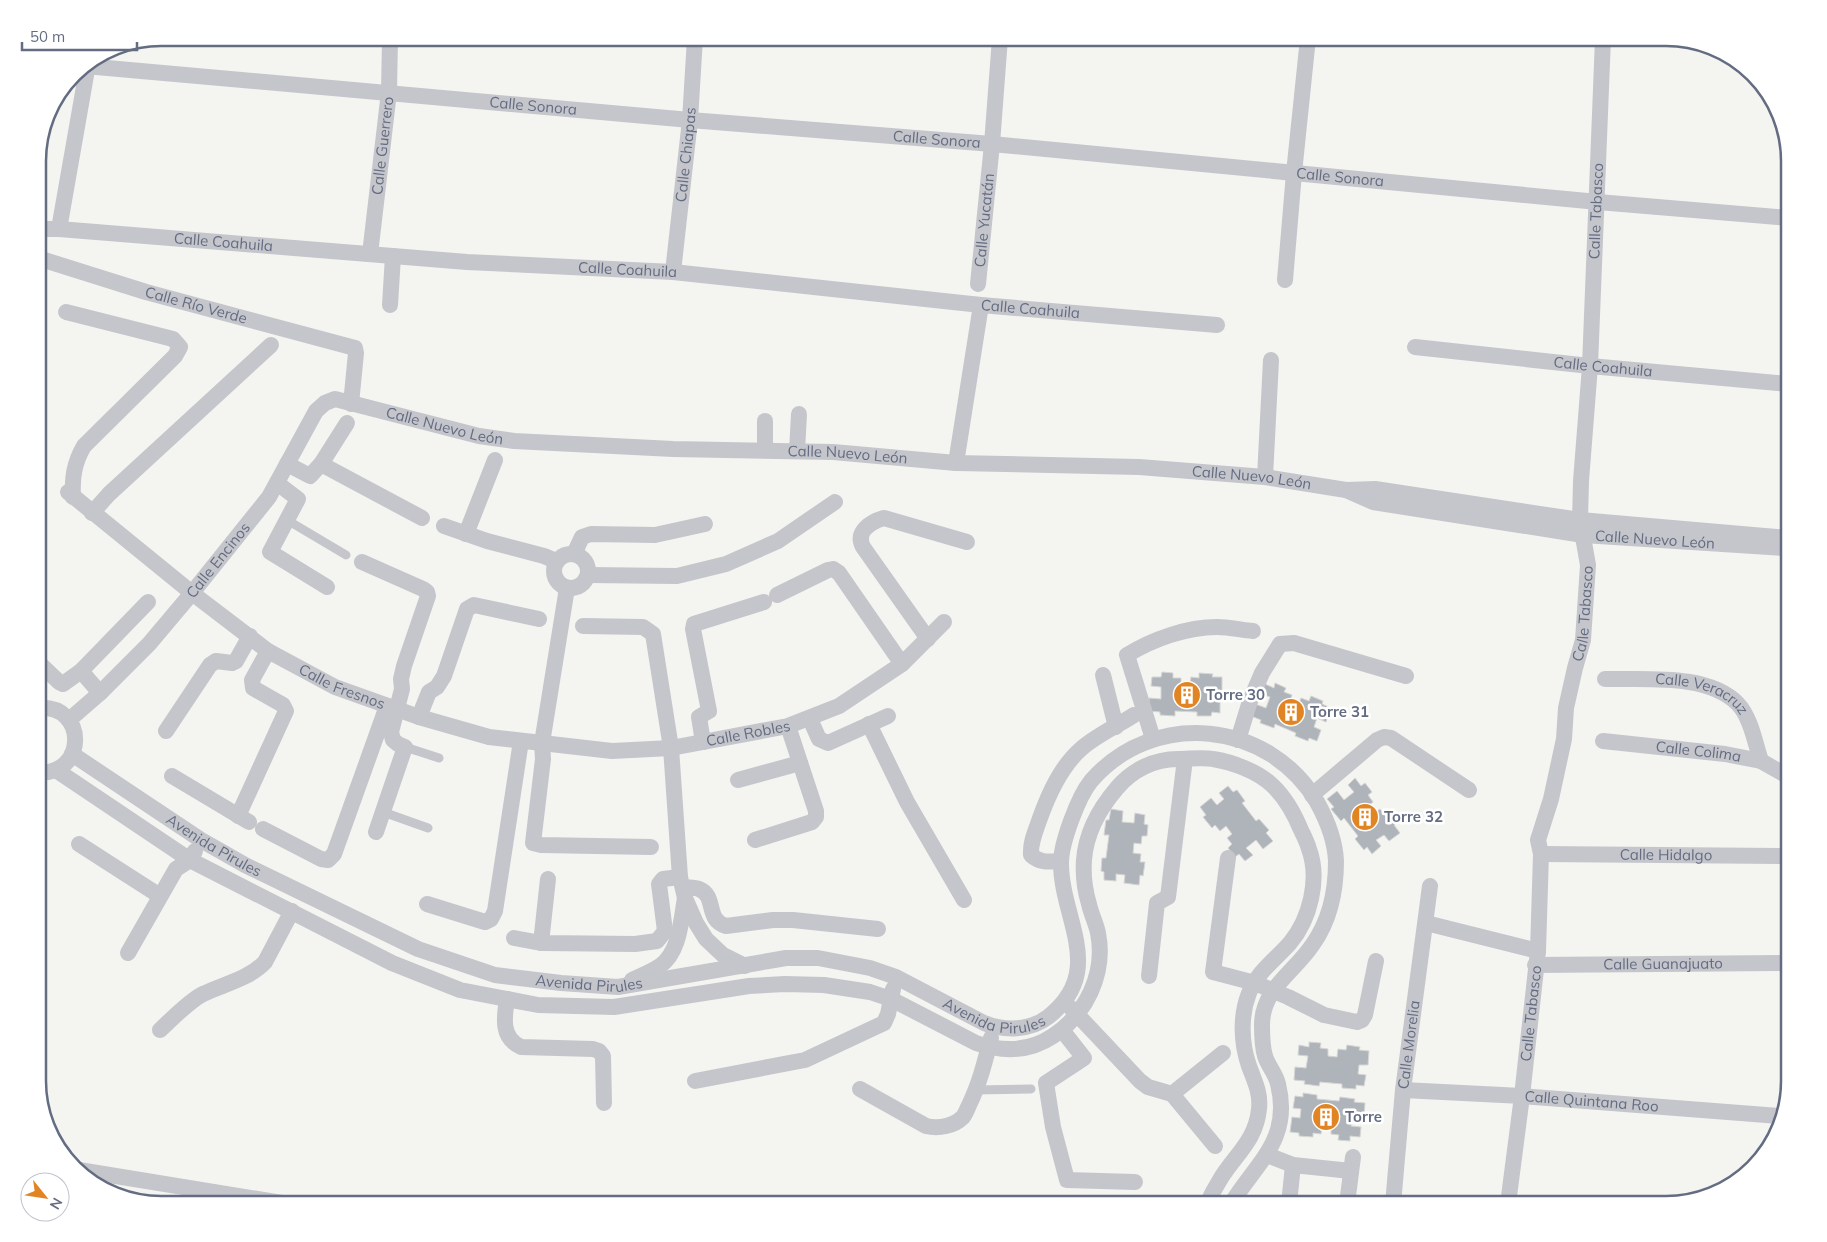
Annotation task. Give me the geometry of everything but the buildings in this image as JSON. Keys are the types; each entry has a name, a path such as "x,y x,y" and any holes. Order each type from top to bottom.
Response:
{"street":[{"name":"Calle Guerrero","path":"370,254 390,92 390,46"},
{"name":"Calle Chiapas","path":"673,272 690,120 695,46"},
{"name":"Calle Yucatán","path":"978,284 999,46"},
{"path":"1285,280 1307,46"},
{"name":"Calle Tabasco","path":"1509,1196 1537,958 1542,854 1538,840 1551,799 1564,739 1566,708 1574,668 1583,640 1588,565 1581,528 1581,481 1590,366 1603,46"},
{"name":"Calle Sonora","path":"96,67 690,120 992,144 1598,202 1781,217"},
{"path":"60,229 86,75"},
{"name":"Calle Coahuila","path":"46,230 60,229 467,262 673,272 981,305 1217,325"},
{"path":"390,304 393,256"},
{"name":"Calle Río Verde","path":"46,261 146,292 355,348 351,404"},
{"path":"956,463 981,305"},
{"name":"Calle Fresnos","path":"66,312 172,339 178,342 180,347 176,356 84,446 78,456 73,472 70,495 192,593 268,650 335,687 418,717 489,737 612,751 670,748"},
{"path":"92,512 109,494 271,345"},
{"name":"Calle Coahuila","path":"1415,347 1590,366 1781,383"},
{"path":"1265,477 1271,360"},
{"name":"Calle Encinos","path":"69,720 100,693 149,644 269,497 320,406 329,400 351,404"},
{"name":"Calle Nuevo León","path":"351,404 479,436 514,441 833,452 956,463 1140,467 1265,477 1346,490 1375,489 1581,528 1781,548"},
{"path":"797,451 799,414"},
{"path":"765,421 765,450"},
{"path":"287,464 310,476 321,464 347,423"},
{"path":"466,534 495,460"},
{"path":"321,464 422,518"},
{"path":"277,483 298,499 270,552 327,587"},
{"path":"588,575 677,576 726,564 778,541 835,502"},
{"path":"928,639 863,547 861,542 862,534 867,526 884,518 967,542"},
{"path":"574,554 582,537 592,534 655,535 705,524"},
{"path":"444,526 556,561"},
{"name":"Calle Nuevo León","path":"1581,528 1781,538"},
{"path":"574,554 581,556 586,562 588,575 580,586 574,589 567,588 556,581 554,575 556,561 561,556 574,554"},
{"path":"172,776 250,822 321,859 328,860 334,854 392,708 402,689 401,679 404,666 428,596 427,592 362,562"},
{"path":"703,742 699,717 709,711 693,629 694,624 770,599 828,570 833,569 839,573 902,664"},
{"path":"567,588 542,743 543,759 533,843 541,845 651,847"},
{"path":"46,671 53,678 63,684 81,671 148,602"},
{"path":"418,717 429,692 437,687 444,676 470,606 474,605 539,620"},
{"name":"Calle Robles","path":"670,748 788,726 810,719 839,706 902,664 944,622"},
{"path":"583,626 643,627 653,634 670,748 683,887 679,932 672,951 661,965 618,987"},
{"path":"1153,739 1127,655 1140,647 1186,630 1218,627 1253,631"},
{"path":"166,731 210,665 216,660 232,663 236,661 250,636"},
{"path":"1238,740 1256,687 1280,644 1294,644 1406,676"},
{"path":"250,822 286,711 284,704 253,688 252,680 268,650"},
{"path":"81,671 100,693"},
{"path":"1103,675 1116,726"},
{"name":"Calle Veracruz","path":"1605,679 1690,681 1717,690 1737,704 1744,714 1761,761"},
{"path":"376,832 405,747 393,740 392,708"},
{"path":"46,709 54,710 69,720 74,728 76,737 72,754 65,764 56,770 46,772"},
{"path":"1060,861 1046,862 1037,860 1031,855 1030,846 1046,802 1067,765 1082,748 1134,715"},
{"path":"810,719 819,739 828,743 888,716"},
{"path":"870,724 907,802 964,900"},
{"path":"755,840 812,822 816,817 816,811 788,726"},
{"name":"Avenida Pirules","path":"72,754 201,840 246,865 418,949 495,975 560,983 618,987 786,958 818,958 870,968 896,977 963,1013 994,1026 1029,1027 1043,1021 1055,1012 1065,1001 1074,984 1079,953 1060,861 1071,818 1090,783 1115,759 1138,744 1153,739 1190,733 1217,734 1238,740 1263,750 1285,765 1312,795 1327,820 1333,838 1336,859 1335,886 1322,931 1312,947 1273,990 1265,1004 1262,1021 1262,1040 1265,1056 1278,1083 1280,1124 1267,1155 1236,1196"},
{"path":"1212,759 1217,734"},
{"path":"1312,795 1377,740 1384,737 1390,738 1469,790"},
{"path":"427,904 485,922 491,919 495,911 521,740"},
{"name":"Calle Colima","path":"1603,741 1725,754 1761,761 1781,772"},
{"name":"Avenida Pirules","path":"56,770 190,860 392,963 460,990 538,1005 614,1006 749,986 785,984 842,988 870,992 891,999 976,1043 1010,1050 1026,1049 1046,1041 1062,1030 1077,1016 1096,981 1099,954 1098,934 1088,903 1084,861 1089,833 1110,796 1122,781 1152,763 1169,759 1212,759 1239,766 1271,784 1294,812 1310,850 1314,871 1308,909 1301,926 1291,942 1262,970 1249,992 1243,1018 1242,1045 1257,1086 1260,1108 1252,1136 1244,1150 1222,1177 1211,1196"},
{"path":"1149,976 1157,903 1168,897 1185,759"},
{"path":"738,780 800,762"},
{"path":"128,953 176,869 190,860 201,840"},
{"path":"80,844 160,896"},
{"name":"Calle Hidalgo","path":"1542,854 1781,856"},
{"path":"1228,858 1213,972 1273,990 1324,1015 1357,1022 1362,1020 1365,1015 1376,961"},
{"path":"541,943 548,879"},
{"path":"514,938 541,943 635,944 657,941 665,931 659,884 663,879 683,887 702,890 708,897 715,920 719,924 726,926 773,920 793,920 878,929"},
{"name":"Calle Morelia","path":"1394,1196 1404,1090 1430,886"},
{"path":"683,887 696,924 706,939 723,955 745,966"},
{"path":"160,1030 200,995 251,974 260,968 292,911"},
{"name":"Calle Guanajuato","path":"1426,923 1537,958 1781,962"},
{"path":"695,1081 805,1060 884,1023 888,1014 896,977"},
{"path":"507,999 505,1015 507,1035 512,1043 520,1047 593,1049 603,1056 604,1103"},
{"path":"1065,1001 1077,1016 1140,1081 1148,1087 1172,1094 1215,1146"},
{"path":"860,1089 926,1126 935,1128 949,1125 964,1116 976,1090 994,1026"},
{"path":"1062,1030 1084,1058 1046,1083 1053,1128 1067,1180 1135,1182"},
{"path":"1172,1094 1223,1053"},
{"name":"Calle Quintana Roo","path":"1404,1090 1522,1096 1776,1116"},
{"path":"1267,1155 1292,1166 1352,1164 1348,1196"},
{"path":"1290,1196 1292,1166"},
{"path":"92,1173 208,1196"},
{"path":"1222,1177 1240,1189"}],"lane":[{"path":"287,520 346,555"},
{"path":"405,747 439,758"},
{"path":"383,812 428,828"},
{"path":"976,1090 1031,1089"}],"place":[{"name":"Torre 30","path":"1187,695"},
{"name":"Torre 31","path":"1291,712"},
{"name":"Torre 32","path":"1365,817"},
{"name":"Torre","path":"1326,1117"}]}
